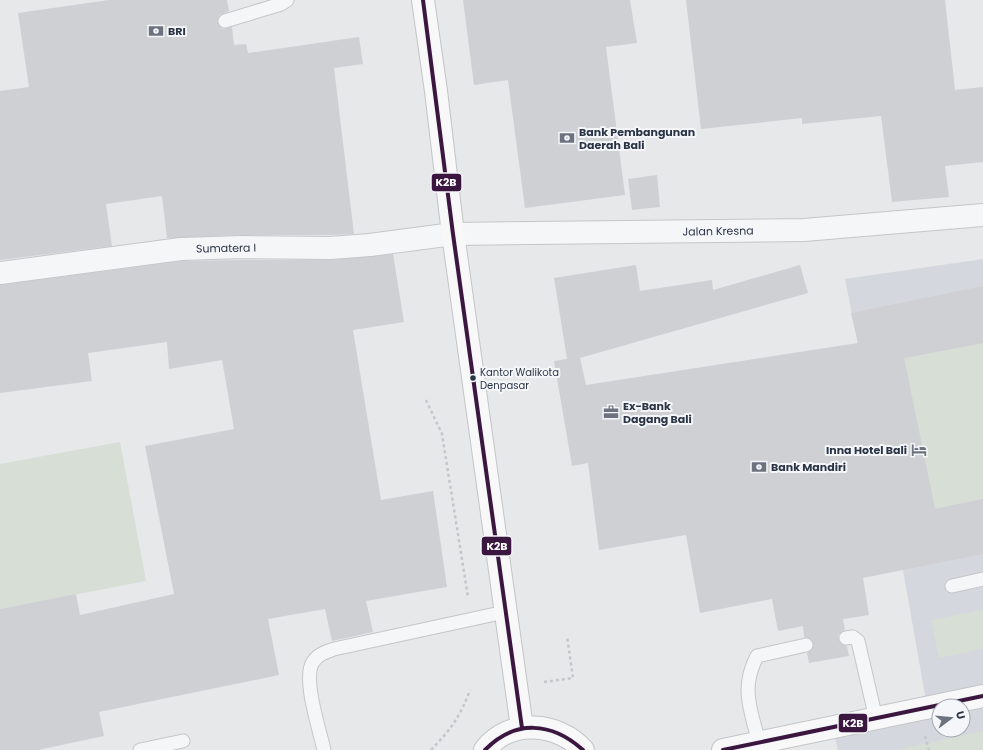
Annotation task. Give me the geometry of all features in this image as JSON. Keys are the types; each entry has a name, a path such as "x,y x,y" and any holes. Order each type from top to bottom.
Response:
{"main road":[{"path":"423,0 436,91 453,234 522,728"},
{"path":"723,750 983,696"},
{"path":"485,750 502,735 522,728 541,727 560,732 576,742 583,750"}],"street":[{"name":"Jalan Kresna","path":"453,234 804,230 983,215"},
{"name":"Sumatera I","path":"0,273 181,249 243,247 330,248 370,245 453,234"}],"lane":[{"path":"225,21 281,4 287,0"},
{"path":"952,586 983,579"},
{"path":"324,750 310,686 309,674 312,662 320,654 334,649 505,612"},
{"path":"846,638 853,637 858,641 876,719"},
{"path":"759,743 747,692 750,671 757,656 806,645"},
{"path":"140,750 183,742"}],"path":[{"path":"426,400 442,434 472,619"},
{"path":"516,686 573,678 567,636"},
{"path":"431,750 454,725 462,711 470,690"}],"shaded area":[{"name":"Inna Hotel Bali","path":"983,259 983,750 838,750 834,733 928,712 903,570 845,279"},
{"path":"983,343 983,499 935,509 904,358"},
{"path":"120,442 146,581 0,609 0,464"},
{"path":"983,610 983,649 939,658 931,620"},
{"path":"983,731 983,750 895,750 951,738 971,738 971,734"}],"building":[{"path":"109,0 227,0 229,11 219,15 218,24 223,29 232,27 234,45 246,44 248,53 359,37 363,64 334,68 354,234 243,235 167,238 162,196 106,204 112,246 0,260 0,91 29,87 18,13"},
{"path":"463,0 630,0 637,43 606,47 625,195 525,208 508,80 474,85"},
{"path":"686,0 945,0 955,90 983,87 983,162 945,166 949,197 892,202 881,116 802,124 802,118 701,129"},
{"path":"657,175 660,207 632,210 628,179"},
{"path":"393,254 404,322 353,330 381,500 433,491 447,587 366,601 373,632 332,641 325,609 268,619 279,675 99,712 104,736 38,750 0,750 0,609 76,594 80,615 174,594 145,446 234,429 222,360 169,369 167,342 88,353 92,381 0,393 0,285 182,261 331,260"},
{"path":"636,265 640,291 712,280 713,290 800,265 808,293 580,358 586,385 858,343 851,313 983,286 983,343 904,358 935,509 983,499 983,554 863,578 869,615 843,619 845,630 838,635 840,643 847,646 849,656 809,663 807,653 813,648 812,640 804,637 803,626 778,631 772,599 700,613 686,535 599,550 588,463 572,466 554,361 567,359 554,278"}],"transit line":[{"name":"K2B","path":"423,0 453,234 522,728"},
{"name":"K2B","path":"723,750 983,696"},
{"name":"K2B","path":"485,750 497,740 509,733 521,729 534,728 559,734 583,750"}],"place":[{"name":"BRI","path":"156,31"},
{"name":"Bank Pembangunan Daerah Bali","path":"567,138"},
{"name":"Kantor Walikota Denpasar","path":"473,378"},
{"name":"Ex-Bank Dagang Bali","path":"611,412"},
{"name":"Inna Hotel Bali","path":"919,450"},
{"name":"Bank Mandiri","path":"759,467"}]}
